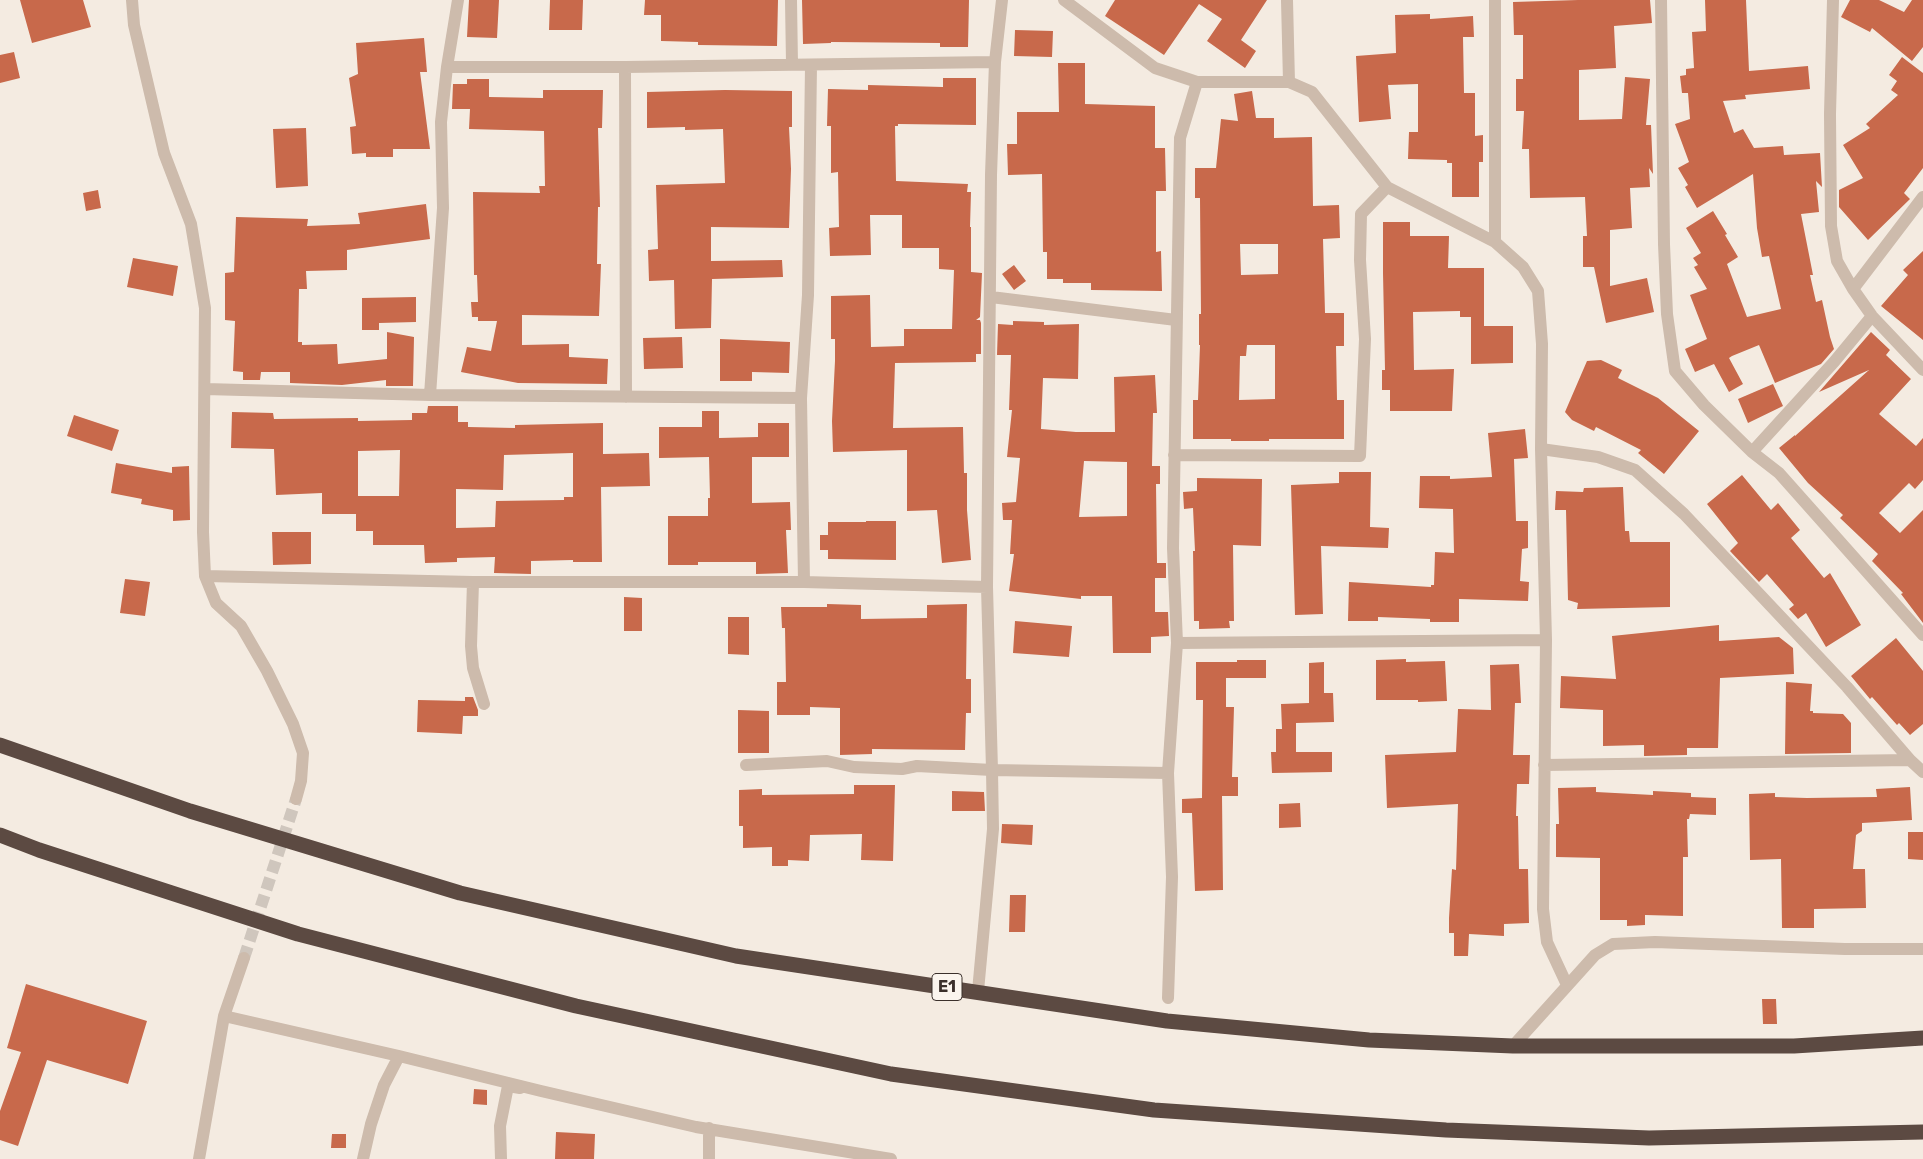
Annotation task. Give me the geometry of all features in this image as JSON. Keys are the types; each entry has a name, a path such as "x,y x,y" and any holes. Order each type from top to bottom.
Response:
{"highway":[{"name":"E1","path":"0,745 190,811 460,894 736,956 1177,1022 1369,1040 1513,1046 1794,1046 1923,1038"},
{"path":"0,835 38,850 298,934 576,1006 891,1074 1154,1110 1446,1130 1649,1138 1923,1132"}],"street":[{"path":"132,0 134,25 164,153 191,224 205,308 203,532 205,576 216,602 241,626 267,671 293,724 303,753 301,781 296,800"},
{"path":"430,396 443,208 441,122 447,67 458,0"},
{"path":"791,0 792,64"},
{"path":"978,991 993,829 987,587 991,175 995,62 1002,0"},
{"path":"1064,0 1155,68 1197,82 1289,82 1312,92 1387,187 1495,242 1523,267 1538,291 1542,344 1541,449 1546,640 1543,909 1547,942 1567,986"},
{"path":"1287,0 1289,82"},
{"path":"1495,0 1495,242"},
{"path":"1661,0 1667,314 1675,371 1704,405 1752,452 1780,473 1923,634"},
{"path":"1833,0 1830,114 1831,226 1837,260 1872,316 1923,370"},
{"path":"447,67 625,67 995,62"},
{"path":"804,582 801,398 808,295 811,64"},
{"path":"625,67 626,397"},
{"path":"1168,998 1172,877 1168,772 1177,643 1173,548 1180,138 1197,82"},
{"path":"1174,455 1360,456 1365,338 1360,260 1361,214 1387,187"},
{"path":"1853,288 1923,197"},
{"path":"991,297 1176,320"},
{"path":"1752,452 1834,362 1872,316"},
{"path":"205,389 430,396 801,398"},
{"path":"1541,449 1598,457 1635,470 1684,514 1848,687 1910,760 1923,772"},
{"path":"205,576 473,582 804,582 987,587"},
{"path":"473,582 473,668 484,704"},
{"path":"1177,643 1546,640"},
{"path":"1544,765 1910,760"},
{"path":"746,765 827,761 854,767 902,769 917,766 992,770 1168,772"},
{"path":"1513,1046 1595,955 1612,944 1655,942 1845,949 1923,948"},
{"path":"199,1159 224,1016 244,958"},
{"path":"224,1016 541,1091 709,1128 891,1159"},
{"path":"363,1159 371,1124 384,1084 399,1056"},
{"path":"501,1159 500,1126 508,1086 541,1091"},
{"path":"709,1128 709,1159"}],"building":[{"path":"20,0 83,0 91,27 32,43"},
{"path":"469,0 499,0 497,38 467,37"},
{"path":"550,0 583,0 582,30 549,30"},
{"path":"645,0 778,0 777,46 698,45 698,42 661,41 661,15 644,15"},
{"path":"802,0 969,0 968,47 940,47 940,43 831,42 803,44"},
{"path":"1115,0 1267,0 1241,40 1256,51 1245,68 1207,41 1222,19 1199,4 1164,55 1105,16"},
{"path":"1650,0 1652,23 1614,26 1616,68 1579,70 1579,120 1622,119 1625,77 1650,79 1646,125 1651,125 1653,174 1649,168 1650,187 1630,188 1632,228 1610,230 1610,286 1647,278 1654,312 1606,323 1594,267 1583,267 1583,236 1587,236 1585,197 1530,198 1529,149 1522,149 1524,111 1516,111 1516,79 1523,79 1523,35 1514,35 1513,2"},
{"path":"1705,0 1746,0 1749,71 1808,66 1810,89 1745,95 1746,99 1723,101 1734,133 1743,129 1754,148 1783,146 1784,155 1820,153 1822,187 1816,181 1819,212 1801,214 1813,275 1810,275 1816,302 1822,300 1834,349 1821,364 1775,383 1759,345 1732,356 1729,358 1743,384 1729,392 1714,364 1695,372 1685,349 1707,339 1690,295 1707,289 1694,267 1698,265 1693,258 1701,253 1686,228 1713,211 1738,257 1727,264 1747,317 1781,309 1769,256 1762,257 1757,228 1753,174 1697,208 1685,187 1688,185 1678,168 1689,162 1675,124 1690,119 1688,93 1682,93 1680,76 1686,75 1686,69 1694,68 1692,32 1706,31"},
{"path":"1850,0 1879,0 1904,12 1912,0 1923,0 1923,47 1912,61 1872,28 1870,32 1841,17"},
{"path":"1430,14 1430,19 1473,16 1474,37 1463,37 1464,93 1475,93 1475,136 1483,135 1483,162 1479,162 1479,197 1452,197 1452,163 1447,163 1447,160 1408,159 1409,132 1418,132 1418,84 1388,85 1391,119 1359,122 1356,56 1396,53 1395,15"},
{"path":"1015,30 1053,31 1052,57 1014,56"},
{"path":"424,38 427,72 420,72 430,149 393,149 393,157 366,157 366,153 352,154 350,127 356,126 349,78 358,74 356,43"},
{"path":"14,52 20,78 0,83 0,55"},
{"path":"1902,57 1923,73 1923,168 1904,193 1910,199 1868,240 1839,207 1839,190 1863,178 1843,145 1870,128 1866,124 1898,95 1891,90 1897,81 1889,75"},
{"path":"1058,63 1085,63 1085,104 1155,106 1155,148 1165,148 1166,191 1156,191 1156,252 1161,251 1162,291 1091,290 1091,283 1063,283 1063,279 1047,279 1047,252 1043,252 1042,174 1008,175 1007,144 1017,144 1017,112 1059,112"},
{"path":"943,78 976,78 976,125 898,124 898,126 895,126 896,181 968,184 967,192 971,192 971,272 982,273 980,317 976,320 980,320 981,323 981,354 976,354 976,362 895,363 893,428 963,427 964,473 967,473 967,510 971,560 942,563 937,510 907,511 907,450 833,452 832,421 835,339 831,339 831,296 870,295 871,347 904,346 904,329 952,329 954,270 939,269 939,248 902,248 902,215 870,215 871,255 830,256 829,228 839,227 838,172 831,173 831,126 827,126 828,89 868,90 868,85 943,87"},
{"path":"467,79 489,79 489,97 543,98 543,90 603,90 602,128 598,128 600,207 598,207 597,264 601,264 599,316 522,315 522,345 569,344 569,357 608,359 607,384 518,383 461,372 467,347 491,351 497,321 478,321 478,317 472,317 471,302 478,302 477,275 474,275 473,192 540,193 539,186 545,186 544,131 469,129 470,109 452,109 453,84 467,84"},
{"path":"792,91 792,127 789,127 791,169 789,228 711,227 711,261 782,260 783,277 712,279 711,328 675,329 674,280 649,281 648,250 658,249 656,185 725,183 723,129 647,128 647,92"},
{"path":"1252,91 1256,118 1274,118 1274,138 1312,137 1313,206 1339,205 1340,238 1323,239 1325,313 1344,313 1344,346 1336,346 1337,400 1344,400 1344,439 1231,441 1231,439 1193,439 1193,400 1198,400 1199,314 1201,314 1200,198 1195,198 1195,168 1216,168 1221,119 1238,121 1234,94","holes":["1240,244 1278,244 1278,274 1241,275","1247,345 1275,345 1275,399 1239,400 1240,356 1246,356"]},
{"path":"306,128 308,186 276,188 273,129"},
{"path":"98,190 101,208 86,211 83,193"},
{"path":"426,204 430,239 347,250 347,270 306,271 307,289 299,289 298,342 302,342 302,345 337,344 338,364 387,359 387,332 414,337 413,386 386,386 386,380 342,385 290,383 290,372 261,372 260,380 243,380 243,372 233,371 235,321 225,320 225,273 234,272 236,217 308,219 307,226 360,224 358,213"},
{"path":"1383,222 1410,222 1410,236 1449,236 1448,268 1484,268 1484,326 1513,326 1513,363 1471,364 1471,317 1460,317 1460,311 1413,312 1414,370 1454,369 1452,411 1390,411 1390,390 1382,390 1382,370 1385,370"},
{"path":"1923,251 1923,340 1881,306 1908,275 1903,270"},
{"path":"133,258 178,266 173,296 127,287"},
{"path":"1014,265 1026,281 1014,290 1002,274"},
{"path":"416,297 416,322 379,323 379,330 362,330 362,298"},
{"path":"1013,321 1044,322 1044,325 1079,324 1078,379 1043,378 1041,429 1076,432 1115,432 1114,377 1155,375 1157,413 1153,413 1152,466 1160,466 1160,484 1156,484 1157,563 1166,563 1166,578 1155,578 1155,612 1168,612 1169,636 1151,637 1151,653 1113,653 1112,596 1081,596 1081,599 1009,591 1014,554 1010,554 1012,520 1003,520 1002,503 1016,502 1020,458 1007,457 1012,410 1009,410 1011,355 997,355 998,324 1013,325","holes":["1084,461 1127,462 1127,516 1079,517"]},
{"path":"1871,332 1890,350 1886,355 1911,379 1879,414 1916,446 1923,438 1923,480 1915,489 1909,483 1879,513 1900,533 1923,510 1923,623 1901,594 1903,593 1872,561 1878,554 1840,518 1843,515 1808,483 1779,448 1869,370 1819,392"},
{"path":"682,337 683,368 644,369 643,338"},
{"path":"720,339 790,342 789,373 752,372 752,381 720,381"},
{"path":"1601,360 1622,370 1618,378 1658,398 1699,431 1664,474 1638,453 1641,450 1596,427 1594,431 1572,420 1565,412 1587,361"},
{"path":"1773,384 1783,406 1748,423 1738,399"},
{"path":"428,406 458,406 458,422 468,422 468,427 515,428 515,425 603,423 603,454 649,453 650,486 601,487 602,562 573,562 573,560 531,561 531,574 494,573 495,557 457,558 457,562 425,563 424,545 373,545 373,531 356,531 356,514 322,514 322,493 276,495 274,449 231,448 232,412 273,413 274,419 358,418 358,421 412,420 412,413 427,413","holes":["400,450 399,496 358,496 358,451","573,453 573,497 564,497 564,500 496,501 495,527 456,528 456,489 503,490 504,455"]},
{"path":"702,411 719,411 719,438 758,437 758,423 789,423 789,457 752,457 752,503 790,502 791,530 786,530 788,573 756,574 756,562 698,562 698,565 668,565 668,516 708,516 708,498 710,498 709,457 659,458 659,427 702,427"},
{"path":"74,415 119,430 112,451 67,436"},
{"path":"1525,429 1528,458 1514,459 1516,521 1528,521 1528,548 1522,549 1520,581 1529,582 1528,601 1459,599 1459,622 1430,622 1430,619 1378,617 1378,621 1348,621 1349,582 1431,587 1431,585 1434,585 1435,552 1454,553 1453,509 1419,508 1420,476 1450,476 1450,479 1492,477 1488,433"},
{"path":"116,463 172,473 172,467 189,466 190,520 173,521 173,510 141,504 142,499 111,493"},
{"path":"1339,472 1371,472 1370,527 1389,528 1388,548 1321,546 1323,614 1295,615 1291,485 1339,483"},
{"path":"1742,475 1771,510 1778,503 1800,530 1791,538 1824,578 1830,573 1861,625 1826,647 1806,613 1798,619 1789,609 1794,605 1767,574 1759,582 1730,551 1738,543 1707,504"},
{"path":"1197,478 1262,479 1261,546 1233,545 1234,621 1229,621 1230,628 1199,629 1199,621 1194,621 1193,551 1195,551 1193,508 1184,509 1183,492 1197,491"},
{"path":"1623,487 1625,531 1629,531 1630,542 1670,542 1670,607 1577,609 1578,603 1568,600 1566,510 1555,510 1556,491 1583,492 1584,488"},
{"path":"896,521 896,560 828,559 828,550 820,550 820,535 828,535 828,522"},
{"path":"272,532 311,532 311,564 273,565"},
{"path":"125,579 150,582 145,616 120,613"},
{"path":"624,597 642,598 642,631 624,631"},
{"path":"827,604 861,605 861,619 927,618 927,605 967,604 966,679 971,679 971,713 966,713 965,750 872,749 872,754 840,755 840,708 810,707 810,715 777,715 777,682 786,682 785,628 782,628 781,607 827,607"},
{"path":"728,617 749,617 749,655 728,654"},
{"path":"1015,621 1072,626 1069,657 1013,653"},
{"path":"1719,625 1719,641 1779,637 1793,648 1794,674 1720,678 1718,748 1687,748 1687,755 1644,756 1644,745 1603,746 1603,710 1560,708 1561,676 1616,679 1612,636"},
{"path":"1896,638 1923,671 1923,724 1910,735 1899,723 1897,725 1872,697 1870,699 1851,676"},
{"path":"1406,659 1406,662 1445,661 1447,701 1376,700 1376,660"},
{"path":"1237,660 1266,660 1266,678 1226,678 1226,707 1234,707 1232,777 1238,777 1238,796 1222,796 1223,890 1195,891 1192,813 1182,813 1182,799 1202,798 1203,700 1196,700 1196,662 1237,662"},
{"path":"1324,662 1324,693 1333,693 1334,722 1296,723 1296,752 1332,752 1332,772 1272,773 1271,752 1276,752 1276,729 1282,729 1281,704 1309,703 1309,663"},
{"path":"1519,664 1521,703 1515,703 1513,755 1530,755 1529,784 1517,784 1516,816 1518,816 1519,869 1528,869 1529,923 1504,924 1504,936 1469,934 1468,956 1454,956 1454,933 1449,933 1449,918 1452,869 1456,870 1458,804 1387,808 1385,755 1456,752 1458,709 1491,710 1490,665"},
{"path":"1786,682 1812,684 1810,711 1813,711 1813,713 1843,714 1851,723 1851,753 1785,754"},
{"path":"465,697 473,697 478,710 478,716 463,716 462,734 417,732 418,700 465,701"},
{"path":"738,710 769,711 769,753 738,753"},
{"path":"854,785 895,785 893,861 861,860 862,834 810,835 809,861 788,860 788,866 772,866 772,847 743,848 743,826 739,826 739,790 762,789 762,795 854,794"},
{"path":"1596,787 1596,792 1653,795 1653,791 1691,793 1691,797 1716,798 1716,815 1690,814 1689,819 1687,819 1688,857 1683,857 1683,916 1645,915 1645,925 1627,926 1627,920 1600,920 1600,858 1556,857 1556,824 1559,824 1558,788"},
{"path":"1910,787 1912,820 1862,823 1862,831 1856,835 1853,869 1865,869 1866,908 1814,909 1814,928 1782,928 1781,859 1750,860 1749,794 1775,793 1775,797 1807,798 1877,797 1876,789"},
{"path":"952,791 984,792 985,811 952,811"},
{"path":"1300,803 1301,827 1279,828 1279,804"},
{"path":"1002,824 1033,825 1032,845 1001,843"},
{"path":"1908,832 1923,832 1923,860 1908,859"},
{"path":"1010,895 1026,895 1025,932 1009,932"},
{"path":"26,984 147,1021 128,1084 47,1060 18,1146 0,1140 0,1111 21,1052 7,1048"},
{"path":"1762,999 1776,999 1777,1024 1763,1024"},
{"path":"474,1089 487,1090 487,1105 473,1104"},
{"path":"556,1132 595,1134 594,1159 555,1159"},
{"path":"332,1134 346,1134 346,1148 331,1148"}],"tunnel":[{"path":"244,958 296,799"}]}
